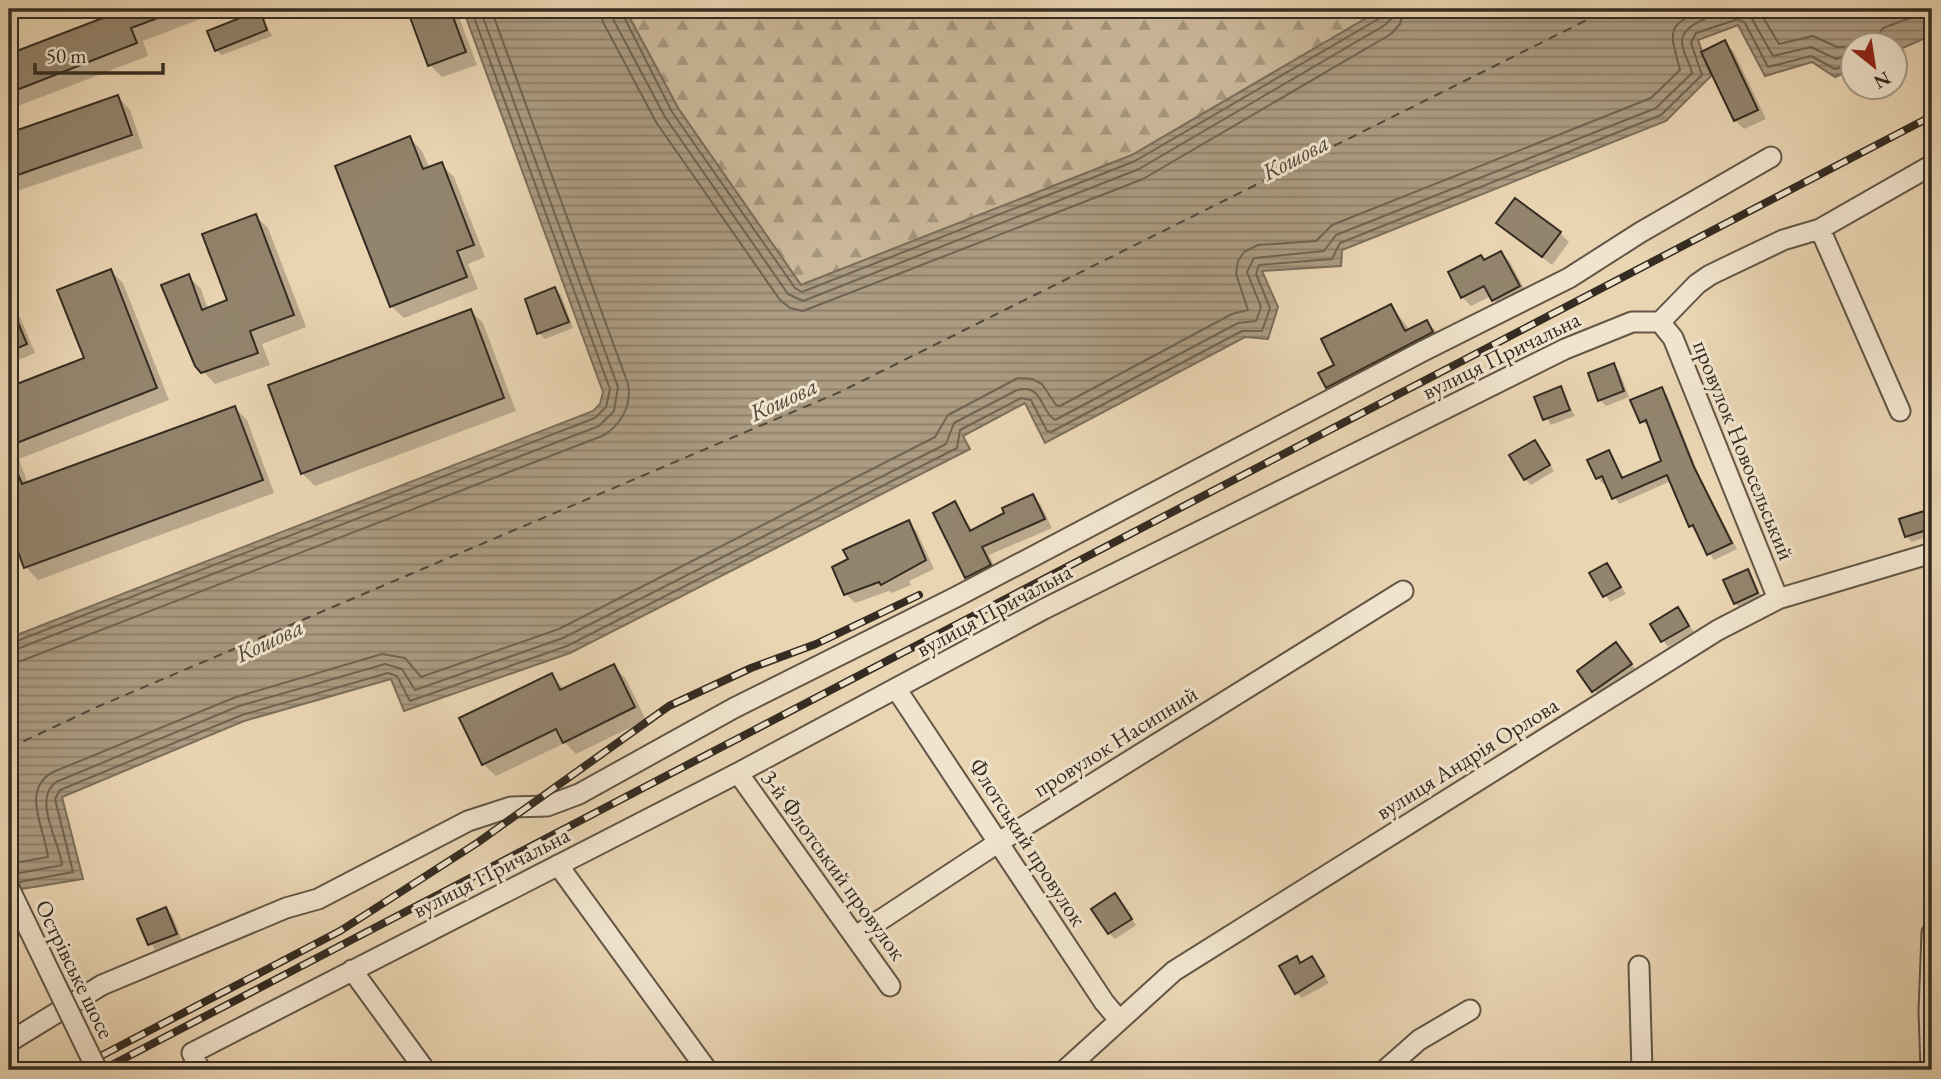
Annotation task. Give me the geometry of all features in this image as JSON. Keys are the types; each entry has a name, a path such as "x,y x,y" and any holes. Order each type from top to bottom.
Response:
{"street":[{"path":"9,1042 102,985 286,908 318,899 468,821 512,807 547,806 579,794 734,708 956,597 1423,351 1569,278 1641,232 1771,157"},
{"path":"1660,322 1697,284 1710,275 1783,240 1820,229 1932,166"},
{"path":"1820,229 1900,411"},
{"name":"вулиця Причальна","path":"196,1062 352,970 738,773 1042,610 1565,349 1632,321 1660,322"},
{"name":"провулок Новосельський","path":"1660,322 1673,338 1778,599"},
{"name":"вулиця Андрія Орлова","path":"1065,1070 1174,971 1677,655 1778,599 1932,553"},
{"name":"провулок Насипний","path":"856,936 999,842 1403,591"},
{"name":"Флотський провулок","path":"897,690 1104,1002 1119,1020"},
{"name":"3-й Флотський провулок","path":"738,773 890,986"},
{"path":"558,865 707,1070"},
{"name":"Острівське шосе","path":"9,888 97,1070"},
{"path":"1931,1070 1929,1011 1932,933"},
{"path":"1639,965 1642,1070"},
{"path":"352,970 425,1070"},
{"path":"1385,1070 1419,1040 1469,1010"}],"green space":[{"path":"625,9 1382,9 1132,155 801,285 678,108"}],"water":[{"name":"Кошова","path":"463,9 625,9 678,108 801,285 1132,155 1382,9 1932,9 1932,35 1910,45 1910,32 1840,32 1840,75 1835,77 1812,62 1765,76 1738,25 1698,40 1711,76 1666,121 1342,250 1341,266 1262,271 1278,307 1268,339 1245,337 1045,443 1025,403 963,436 970,449 570,653 404,711 391,679 244,721 62,797 83,879 9,891 9,638 593,411 600,404 603,392"}],"building":[{"path":"126,9 179,10 131,28 137,43 9,93 9,54"},
{"path":"407,9 450,9 466,52 428,66"},
{"path":"260,10 267,30 215,51 207,31"},
{"path":"1725,40 1758,110 1734,121 1701,52"},
{"path":"118,95 132,135 9,178 9,133"},
{"path":"410,136 423,169 442,162 474,245 457,251 467,277 390,307 335,166"},
{"path":"1515,198 1561,232 1542,257 1496,223"},
{"path":"256,214 294,315 250,331 258,353 201,373 195,366 161,285 189,274 202,310 227,300 202,234"},
{"path":"1501,251 1520,286 1492,301 1484,286 1461,298 1448,272 1481,255 1484,260"},
{"path":"111,269 157,388 9,446 9,387 84,358 57,290"},
{"path":"555,287 569,322 537,334 525,299"},
{"path":"9,301 27,344 9,352"},
{"path":"1391,304 1405,331 1427,320 1433,332 1326,388 1318,373 1334,365 1321,339"},
{"path":"471,309 504,398 301,474 268,385"},
{"path":"1614,363 1624,391 1598,401 1588,373"},
{"path":"1561,386 1570,410 1543,420 1534,397"},
{"path":"1662,387 1694,467 1732,543 1707,555 1693,525 1689,527 1667,475 1612,499 1602,476 1596,479 1587,460 1609,450 1622,478 1661,461 1646,420 1640,423 1630,400"},
{"path":"235,406 263,480 24,568 9,527 9,453 22,484"},
{"path":"1535,440 1550,465 1524,480 1509,455"},
{"path":"1033,494 1045,519 982,547 991,565 965,578 933,513 955,501 970,531 1004,513 1002,508"},
{"path":"1924,511 1930,529 1905,537 1899,519"},
{"path":"909,520 926,560 881,585 879,582 844,595 832,567 848,559 843,550"},
{"path":"1607,563 1621,587 1603,597 1589,573"},
{"path":"1748,569 1758,593 1734,604 1723,580"},
{"path":"1678,607 1689,626 1661,642 1650,624"},
{"path":"1616,642 1632,664 1592,692 1577,671"},
{"path":"614,664 635,707 563,743 556,729 482,765 459,718 552,673 560,690"},
{"path":"1115,893 1132,919 1108,934 1091,909"},
{"path":"166,907 177,934 148,945 137,919"},
{"path":"1297,956 1300,963 1312,956 1324,976 1295,994 1279,966"}],"ferry route":[{"path":"9,748 97,707 840,392 1609,9"}],"railway":[{"path":"102,1070 1932,116"},
{"path":"74,1070 340,931 477,843 669,706 751,668 816,644 919,595"}]}
